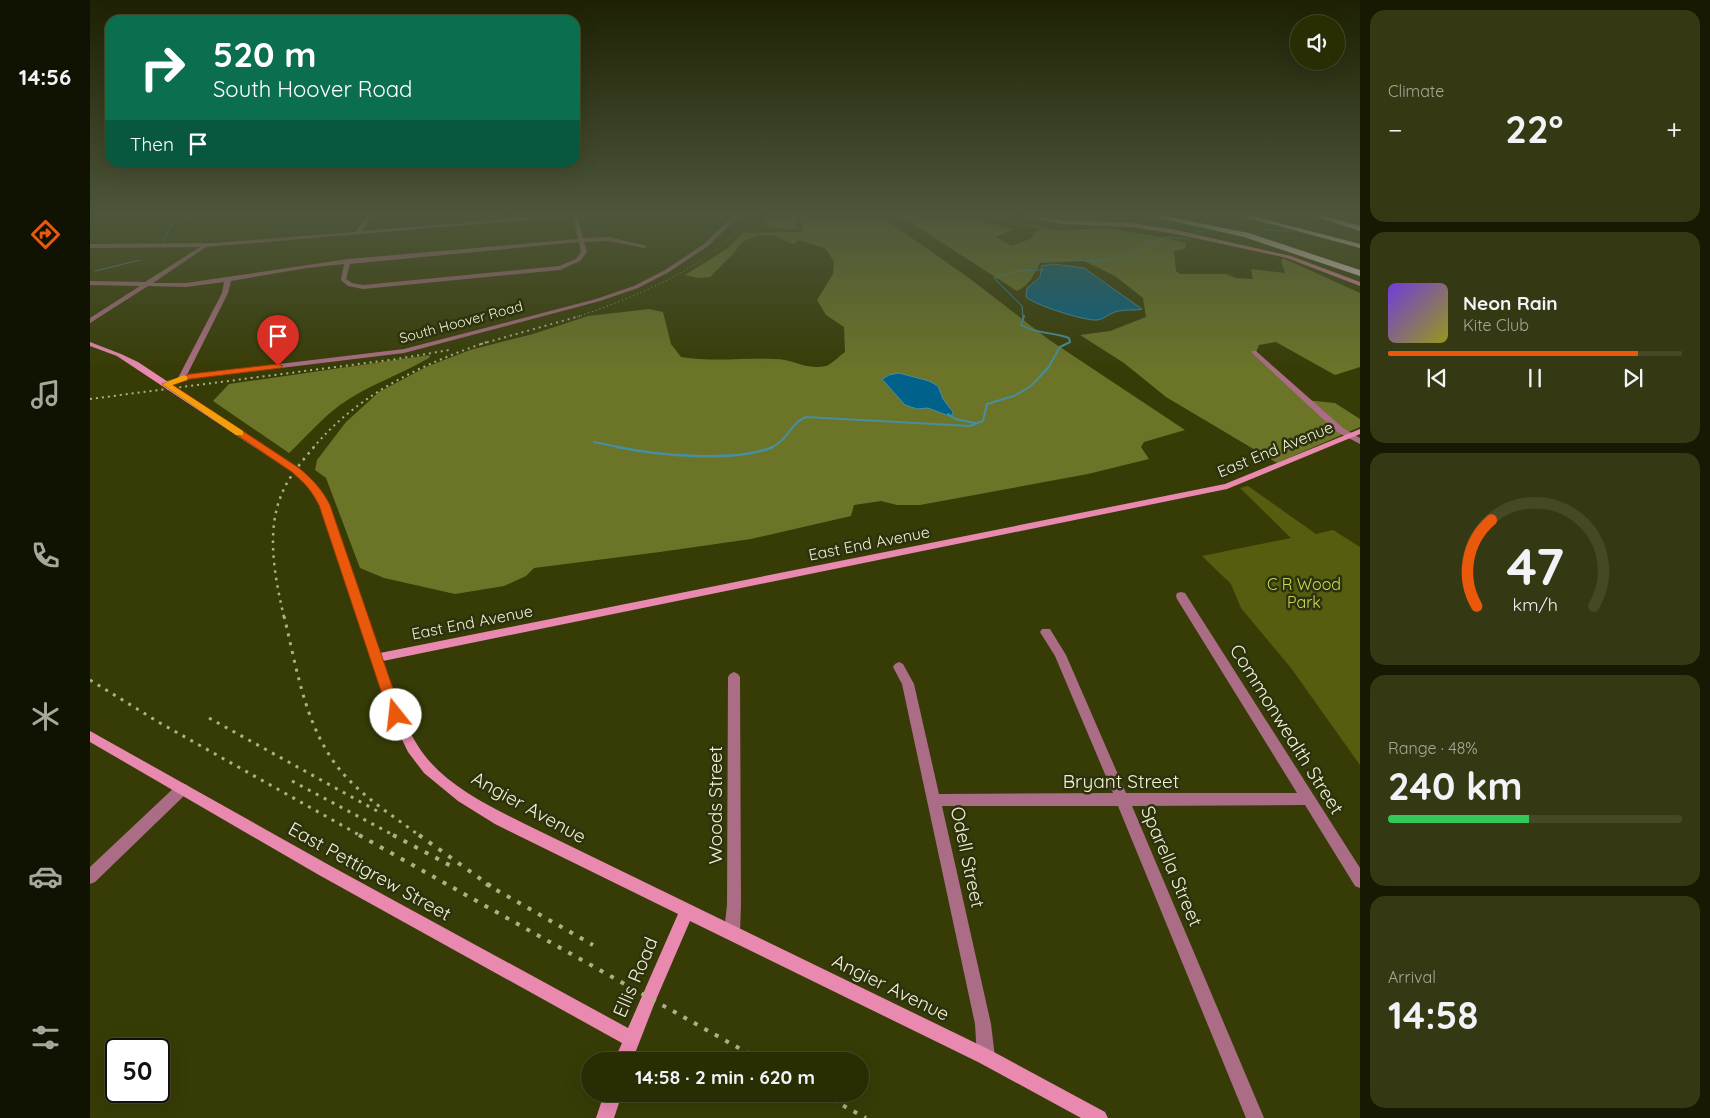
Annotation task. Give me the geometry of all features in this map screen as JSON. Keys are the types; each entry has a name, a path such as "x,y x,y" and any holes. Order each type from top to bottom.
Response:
{"highway":[{"path":"1343,267 1360,273"}],"street":[{"path":"90,320 171,267"},
{"path":"90,283 186,284 297,267"},
{"path":"346,267 343,276 347,283 363,287 562,267"},
{"name":"South Hoover Road","path":"166,384 181,379 411,349 598,300 646,283 673,267"},
{"path":"1316,267 1360,284"},
{"path":"181,379 223,298 228,279"},
{"name":"Angier Avenue","path":"90,344 119,355 166,384 309,481 318,492 324,505 376,658 406,739 417,754 461,795 499,818 986,1057 1099,1118"},
{"path":"1254,352 1340,430 1360,442"},
{"name":"East End Avenue","path":"376,658 1205,491 1238,483 1360,431"},
{"name":"Commonwealth Street","path":"1181,596 1360,881"},
{"name":"Sparella Street","path":"1046,632 1060,655 1122,799 1255,1118"},
{"name":"Odell Street","path":"899,667 908,684 935,800 984,1024 986,1057"},
{"name":"Woods Street","path":"732,932 734,905 734,677"},
{"name":"East Pettigrew Street","path":"90,736 324,870 631,1039"},
{"path":"90,877 182,789"},
{"name":"Bryant Street","path":"935,800 1308,799"},
{"name":"Ellis Road","path":"626,1052 686,911"},
{"path":"605,1118 610,1102"}],"green space":[{"path":"697,267 720,267 710,277 698,278 685,275"},
{"path":"834,267 954,267 1048,339 1185,430 1144,442 1141,447 1149,459 1088,474 920,505 897,505 881,501 854,505 851,516 751,539 534,568 526,576 504,586 455,594 384,578 360,568 326,478 315,470 317,460 346,422 379,392 426,367 470,350 533,334 588,316 649,309 663,312 671,344 681,357 716,360 781,359 805,366 826,366 845,352 844,327 826,315 817,300 833,274"},
{"path":"980,267 1037,267 1031,280 1017,291"},
{"path":"1097,267 1176,267 1176,271 1180,274 1226,274 1236,278 1253,279 1251,269 1285,273 1283,267 1303,267 1360,293 1360,367 1335,375 1276,342 1259,345 1255,355 1305,400 1335,403 1360,419 1360,427 1277,463 1166,397 1124,363 1080,335 1110,331 1146,317 1143,298 1115,276"},
{"path":"430,355 429,358 340,405 289,453 213,401 229,384"},
{"name":"C R Wood Park","path":"1248,486 1316,534 1333,530 1360,547 1360,765 1291,668 1241,608 1231,584 1202,556 1291,538 1240,488"}],"water":[{"path":"1042,267 1084,268 1142,309 1119,311 1097,320 1071,315 1049,308 1026,297 1027,288 1040,277"},
{"path":"899,373 929,381 938,386 943,399 953,412 952,415 949,416 928,408 917,409 905,405 882,379"}],"waterway":[{"path":"95,271 111,267"},
{"path":"1023,317 1022,306 994,278 1018,271 1043,270"},
{"path":"770,448 781,441 796,423 806,417 970,426 983,421 987,404 1014,396 1031,386 1048,368 1060,347 1070,342 1069,338 1033,330 1021,325 1024,316"},
{"path":"948,414 955,419 975,423"},
{"path":"594,442 623,448"},
{"path":"617,447 623,448"},
{"path":"623,448 674,455 717,456 738,455 770,448"}],"railway":[{"path":"579,316 637,294 691,267"},
{"path":"484,343 579,316"},
{"path":"313,448 350,412 392,383 439,360 484,343"},
{"path":"90,399 397,359 449,350"},
{"path":"284,617 273,554 274,522 286,485 314,447"},
{"path":"284,616 299,681 322,743 348,779 365,795 420,836"},
{"path":"90,680 160,723 361,836"},
{"path":"209,718 377,811"},
{"path":"292,781 395,836"},
{"path":"359,835 746,1052"},
{"path":"393,835 453,867"},
{"path":"419,835 492,887"},
{"path":"486,884 593,945"},
{"path":"837,1102 866,1118"}],"slow traffic":[{"path":"184,378 166,384 239,433"}],"route":[{"path":"278,366 190,377 166,384 295,470 309,481 318,492 396,715"}]}
